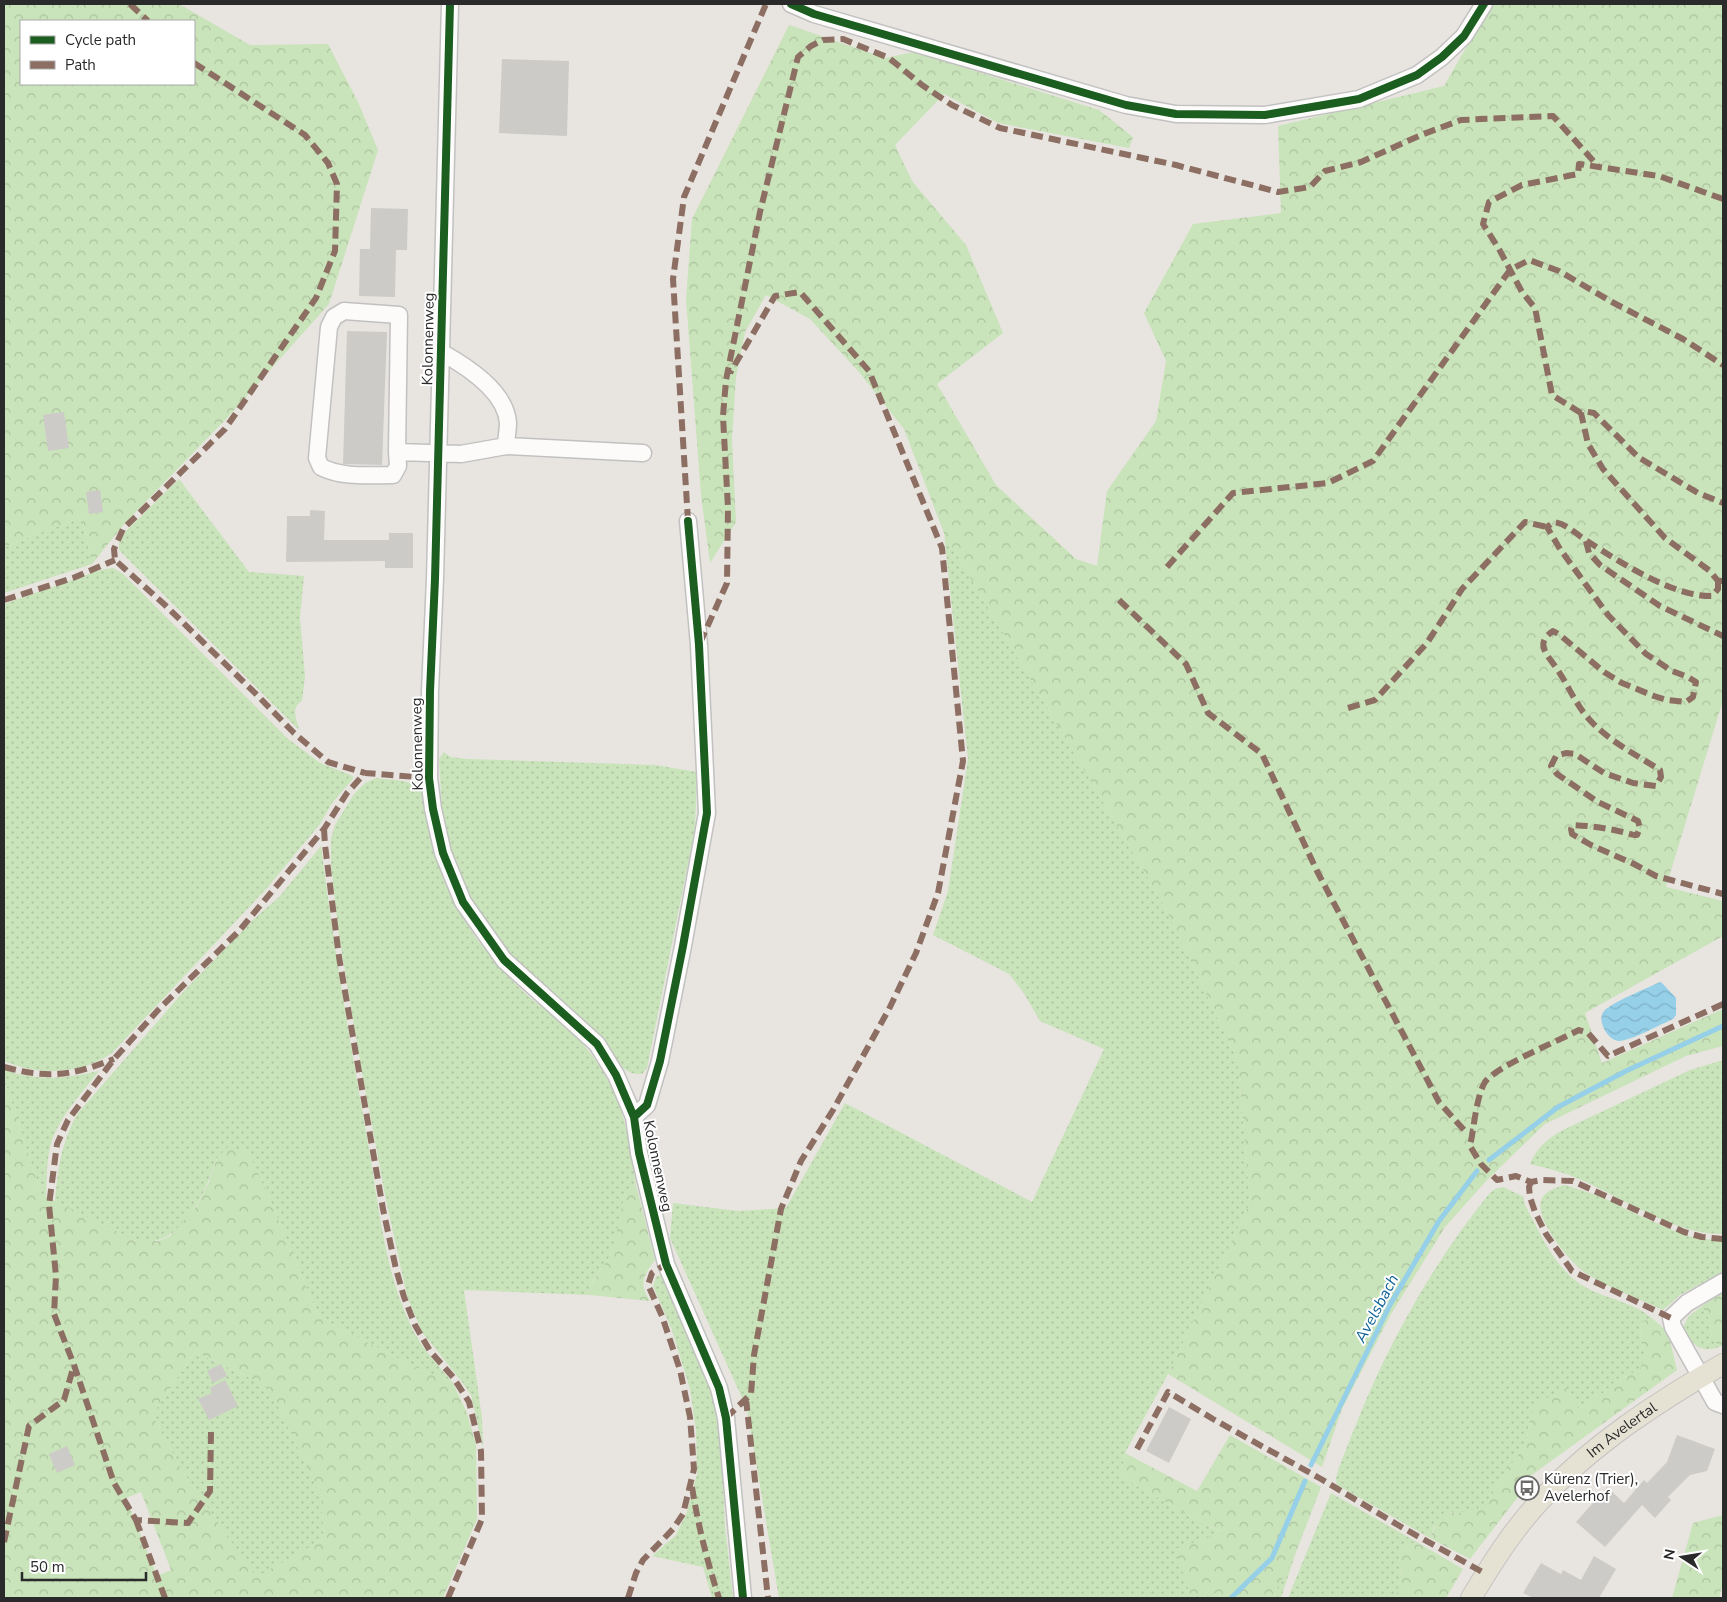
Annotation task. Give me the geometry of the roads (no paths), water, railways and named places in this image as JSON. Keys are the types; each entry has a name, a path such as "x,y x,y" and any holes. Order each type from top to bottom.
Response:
{"main road":[{"name":"Im Avelertal","path":"1471,1598 1507,1542 1557,1483 1604,1441 1723,1364"}],"street":[{"name":"Kolonnenweg","path":"450,4 431,665 429,778 433,810 443,853 463,902 504,960 597,1044 616,1075 634,1117 639,1153 666,1264 710,1364 719,1388 726,1418 743,1598"},
{"path":"791,4 814,14 1126,105 1176,114 1265,115 1358,99 1416,75 1442,57 1464,36 1484,4"},
{"path":"344,311 399,315 397,452 398,466 393,475 357,475 331,472 321,467 317,458 329,327 334,317 344,311"},
{"path":"441,352 466,366 501,401 508,422 506,446"},
{"path":"397,452 461,454 506,446 643,453"},
{"path":"634,1117 647,1105 660,1061 707,813 699,645 688,522"},
{"path":"1723,1282 1687,1303 1671,1318 1673,1327 1715,1402 1723,1405"}],"water":[{"path":"1660,982 1676,998 1676,1015 1673,1019 1625,1040 1619,1041 1611,1038 1602,1024 1601,1019 1604,1011 1622,999"}],"waterway":[{"name":"Avelsbach","path":"1489,1160 1558,1107 1626,1071 1723,1026"},
{"name":"Avelsbach","path":"1311,1465 1391,1303 1439,1221 1477,1171"},
{"name":"Avelsbach","path":"1231,1598 1272,1558 1305,1481"}],"place":[{"name":"Kürenz (Trier), Avelerhof","path":"1527,1488"}]}
